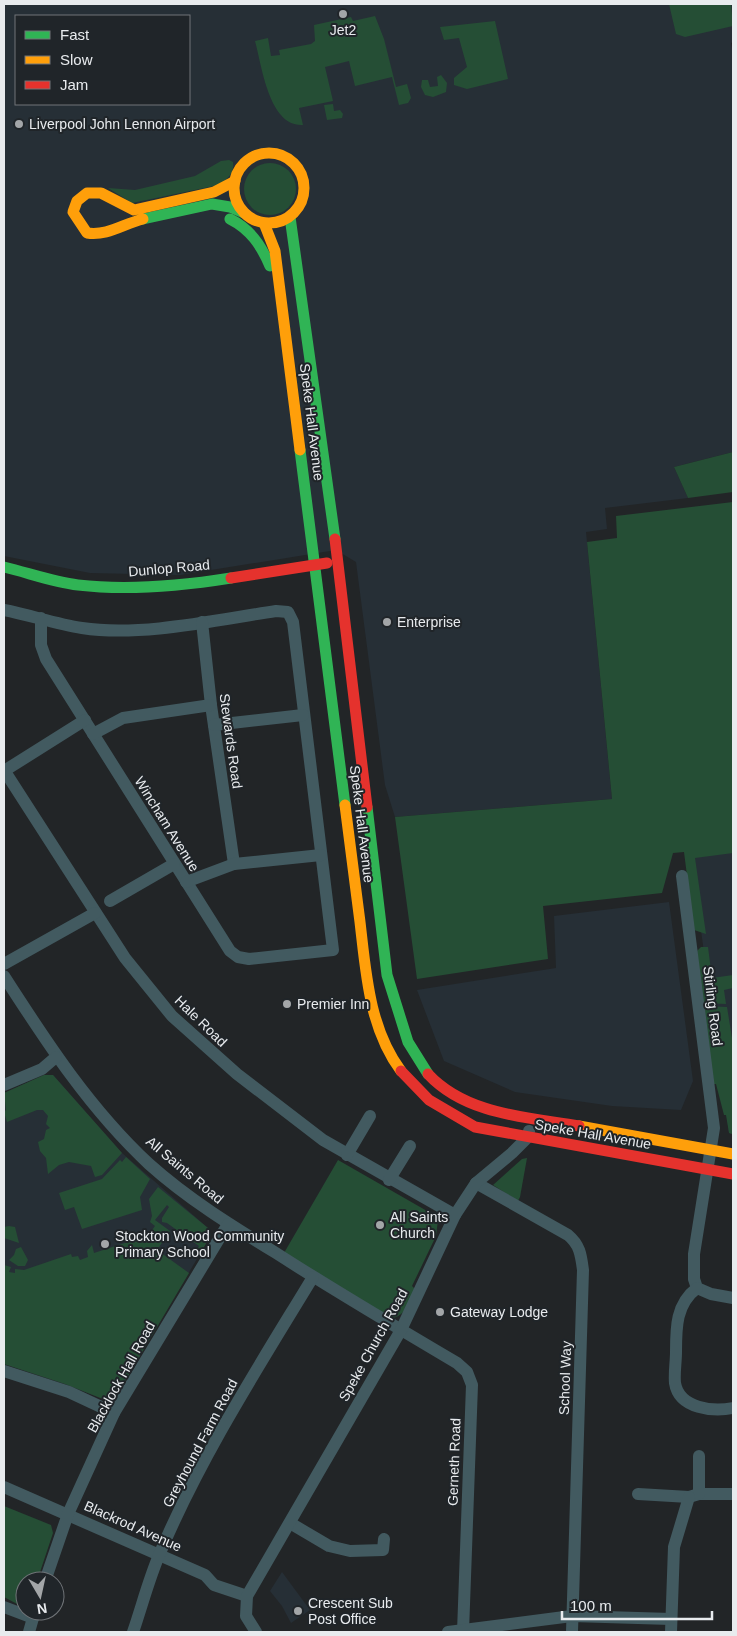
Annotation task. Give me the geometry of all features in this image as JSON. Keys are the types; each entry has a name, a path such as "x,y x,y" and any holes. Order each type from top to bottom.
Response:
{"street":[{"path":"235,181 214,192 134,210 115,204 105,194 90,192 78,200 73,212 87,233 93,235 108,233 130,222 212,204 230,207 264,223 278,223 290,217 298,210 305,192 302,174 289,159 272,153 258,155 246,162 235,181 234,193 237,204 244,213"},
{"path":"167,214 215,214 244,226 262,246 283,314"},
{"name":"Speke Hall Avenue","path":"290,217 338,562 386,963 400,1022 413,1053 425,1069 442,1086 479,1108 503,1115 532,1118 733,1154"},
{"name":"Speke Hall Avenue","path":"264,223 272,239 275,252 367,979 378,1029 397,1067 430,1102 454,1118 475,1126 528,1137 733,1174"},
{"name":"Dunlop Road","path":"4,567 70,583 124,588 165,587 338,562"},
{"path":"4,610 82,628 108,629 137,629 276,611 288,612 293,622 302,714 321,855 234,864 186,882"},
{"name":"Wincham Avenue","path":"41,618 42,645 46,659 230,951 238,957 249,959 333,950 321,855"},
{"name":"Stewards Road","path":"202,622 211,705 234,864"},
{"path":"93,734 123,718 211,705"},
{"path":"214,725 302,714"},
{"path":"4,771 85,720"},
{"name":"Hale Road","path":"4,771 125,958 179,1022 237,1074 293,1119 389,1180 455,1215"},
{"path":"110,901 174,864"},
{"name":"Stirling Road","path":"682,876 714,1128 693,1266 697,1288"},
{"path":"4,964 95,913"},
{"path":"386,963 380,986 398,1041 396,1046 389,1051"},
{"name":"All Saints Road","path":"4,976 56,1057 86,1096 149,1163 197,1204 401,1330"},
{"path":"4,1085 42,1069 56,1057"},
{"path":"347,1155 370,1116"},
{"path":"528,1137 532,1118"},
{"name":"Speke Church Road","path":"247,1596 401,1330 455,1215 476,1184 528,1137"},
{"path":"389,1180 410,1146"},
{"name":"School Way","path":"476,1184 568,1235 575,1240 580,1249 583,1270 572,1632"},
{"name":"Blacklock Hall Road","path":"48,1571 68,1514 114,1413 228,1224"},
{"name":"Greyhound Farm Road","path":"133,1632 159,1554 217,1438 313,1277"},
{"path":"733,1298 711,1294 697,1288 687,1296 676,1325 676,1384 686,1400 704,1409 720,1410 733,1408"},
{"name":"Gerneth Road","path":"401,1330 457,1363 467,1372 472,1385 463,1632"},
{"path":"4,1371 68,1392 114,1413"},
{"path":"671,1632 674,1547 694,1496 699,1456"},
{"name":"Blackrod Avenue","path":"4,1487 205,1575 214,1585 247,1596"},
{"path":"646,1499 733,1494"},
{"path":"290,1523 330,1546 350,1552 383,1550 384,1539"},
{"path":"247,1596 246,1616 256,1632"},
{"path":"448,1632 463,1632 572,1616 671,1619"}],"shaded area":[{"name":"Liverpool John Lennon Airport","path":"4,4 733,4 733,42 731,43 733,54 733,452 674,467 688,498 605,508 607,529 586,532 612,799 395,817 385,785 356,562 336,550 180,575 90,573 4,556"},
{"path":"733,845 733,1134 729,1133 690,851"},
{"path":"669,902 693,1081 681,1110 612,1106 515,1092 444,1061 417,990 556,968 554,916"},
{"name":"Stockton Wood Community Primary School","path":"44,1075 53,1075 122,1153 208,1228 211,1235 115,1398 108,1401 65,1384 4,1364 4,1093"},
{"path":"282,1572 310,1610 291,1623 282,1606 270,1591"}],"green space":[{"path":"669,4 731,4 733,26 685,37 676,34"},
{"path":"375,16 384,39 396,87 407,84 411,98 408,103 399,105 392,77 355,86 349,61 325,67 333,101 299,108 303,125 291,123 282,116 269,93 255,41 268,38 271,56 280,55 279,50 311,44 315,41 314,25 351,17 353,21"},
{"path":"495,21 508,79 467,89 454,85 454,78 467,67 459,38 444,40 440,27"},
{"path":"441,75 447,83 446,92 433,97 425,95 421,87 422,80 428,80 430,87 438,86 437,77"},
{"path":"333,104 334,111 340,110 343,114 342,118 327,120 324,105"},
{"path":"229,160 233,162 232,173 219,185 132,203 108,188 135,190 195,176 221,161"},
{"path":"270,163 280,165 288,171 294,179 296,189 294,199 288,207 280,213 270,215 260,213 252,207 246,199 244,189 246,179 252,171 260,165"},
{"path":"733,452 733,492 688,498 674,467"},
{"path":"733,502 733,853 695,858 706,934 694,930 684,852 673,853 662,893 543,906 548,959 417,979 395,817 612,799 587,542 617,538 616,516"},
{"path":"701,947 708,947 712,978 733,975 733,988 724,990 726,1004 702,1003 697,951"},
{"path":"702,1006 727,1007 733,1044 733,1139 732,1134 729,1133 726,1115 724,1115 716,1084 713,1084"},
{"path":"44,1075 53,1075 122,1153 102,1175 95,1177 91,1166 69,1162 59,1165 48,1174 46,1158 40,1151 38,1142 44,1139 46,1130 50,1128 46,1124 48,1116 43,1110 37,1110 7,1122 4,1112 6,1110 4,1093"},
{"path":"126,1157 150,1179 140,1197 142,1210 82,1229 74,1207 65,1210 59,1193 102,1179 120,1160 122,1162"},
{"path":"527,1158 518,1201 493,1185 522,1159"},
{"path":"338,1160 434,1215 438,1220 436,1236 412,1286 415,1289 407,1307 396,1317 391,1318 284,1253"},
{"path":"158,1187 208,1228 211,1235 201,1252 197,1250 199,1246 167,1223 162,1222 162,1218 169,1207 167,1205 155,1220 170,1231 157,1250 189,1273 115,1398 108,1401 65,1384 4,1364 4,1265 11,1267 9,1272 15,1273 15,1269 24,1270 71,1254 72,1257 78,1256 80,1260 88,1257 87,1251 92,1245 94,1253 140,1238 139,1232 150,1233 155,1226 150,1222 152,1216 149,1199"},
{"path":"4,1227 15,1227 19,1243 4,1238"},
{"path":"21,1247 28,1260 25,1266 18,1266 9,1260 14,1255 16,1249"},
{"path":"4,1506 51,1525 53,1533 40,1571 15,1571 15,1603 4,1597"}],"traffic: fast":[{"path":"143,219 212,204 230,207 244,213"},
{"path":"290,217 335,539"},
{"path":"230,219 254,238 270,266"},
{"path":"300,450 345,805"},
{"path":"4,567 59,582 116,588 155,587 231,578"},
{"path":"367,807 387,975 408,1042 428,1074"}],"traffic: slow":[{"path":"269,153 282,156 294,163 301,175 304,188 301,201 294,213 282,220 269,223 256,220 244,213 237,201 234,188 237,175 244,163 256,156 269,153"},
{"path":"143,219 102,233 87,233 73,212 77,201 87,193 101,193 134,210 214,192 235,181"},
{"path":"264,223 275,251 300,450"},
{"path":"345,805 364,961 371,1000 382,1037 401,1071"},
{"path":"579,1126 733,1154"}],"traffic: jam":[{"path":"335,539 367,807"},
{"path":"231,578 327,563"},
{"path":"401,1071 429,1100 475,1127 733,1174"},
{"path":"428,1074 443,1088 479,1106 498,1112 579,1126"}],"place":[{"name":"Jet2","path":"343,14"},
{"name":"Liverpool John Lennon Airport","path":"19,124"},
{"name":"Enterprise","path":"387,622"},
{"name":"Premier Inn","path":"287,1004"},
{"name":"All Saints Church","path":"380,1225"},
{"name":"Stockton Wood Community Primary School","path":"105,1244"},
{"name":"Gateway Lodge","path":"440,1312"},
{"name":"Crescent Sub Post Office","path":"298,1611"}]}
